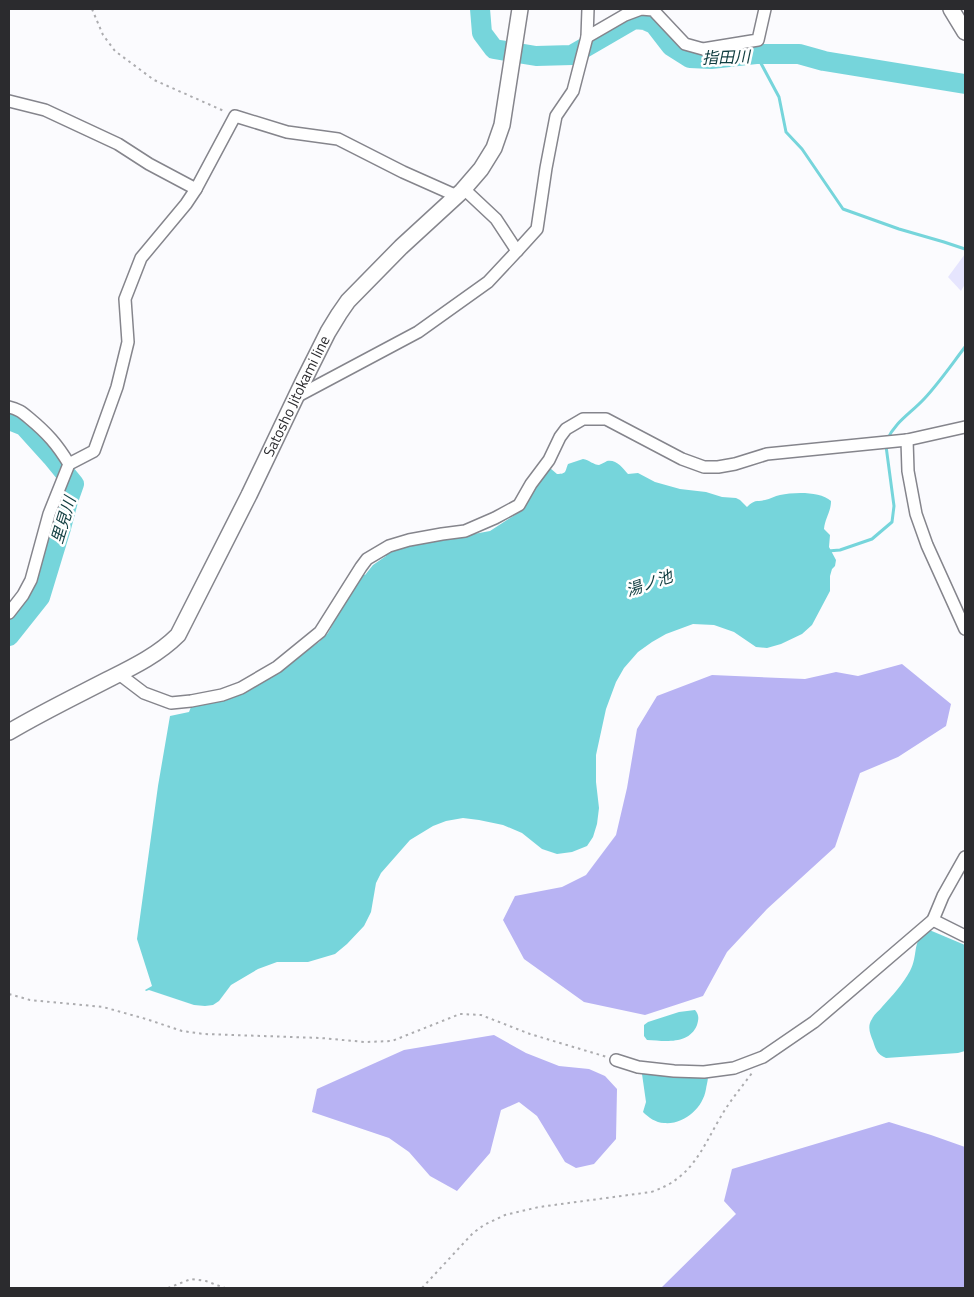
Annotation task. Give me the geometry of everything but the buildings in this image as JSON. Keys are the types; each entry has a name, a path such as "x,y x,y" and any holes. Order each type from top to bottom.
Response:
{"main road":[{"name":"Satosho Jitokami line","path":"9,732 146,660 178,635 249,496 328,332 348,301 401,247 461,193 481,169 494,148 502,125 520,9"},
{"path":"951,9 965,32"}],"street":[{"path":"296,397 418,332 488,282 538,230 546,168 556,116 573,91 586,44 588,9"},
{"path":"608,25 615,9"},
{"path":"586,44 608,25 625,15 641,9 653,10 685,44 703,49 758,40 765,9"},
{"path":"9,101 44,110 102,136 148,164 196,189"},
{"path":"9,613 24,595 32,580 49,514 69,464 94,451 117,387 128,342 125,299 141,258 186,204 196,189 235,116 287,132 338,139 403,172 461,193 496,219 517,251"},
{"path":"9,406 17,408 46,432 60,448 69,464"},
{"path":"119,674 144,693 171,703 199,700 222,695 240,688 277,667 320,632 367,559 389,546 409,540 466,531 519,505 530,484 549,460 560,437 566,429 583,419 606,419 682,459 704,467 735,464 768,454 906,440 965,426"},
{"path":"906,440 908,471 916,514 927,545 965,629"},
{"path":"616,1060 638,1067 704,1072 734,1068 763,1057 814,1022 933,920 943,896 965,857"},
{"path":"933,920 965,936"}],"path":[{"path":"92,9 103,34 115,51 154,80 235,116"},
{"path":"9,994 30,1000 103,1008 146,1018 182,1031 204,1034 321,1038 364,1042 392,1041 460,1014 481,1015 530,1034 616,1060"},
{"path":"422,1288 472,1233 505,1215 539,1207 651,1192 665,1188 680,1177 699,1157 721,1116 763,1057"},
{"path":"168,1288 191,1279 206,1281 225,1288"}],"shaded area":[{"path":"965,254 965,284 961,291 948,277"},
{"path":"902,664 951,704 946,726 898,757 860,773 835,847 767,909 727,952 703,996 645,1015 584,1002 524,959 503,920 515,896 562,887 586,875 616,835 627,788 637,729 657,696 712,675 805,679 836,672 858,676"},
{"path":"494,1035 526,1053 559,1066 589,1069 605,1076 617,1089 616,1139 594,1164 576,1168 565,1162 537,1116 519,1102 501,1110 490,1153 457,1191 430,1176 409,1152 389,1138 312,1112 317,1089 404,1050"},
{"path":"889,1122 965,1147 965,1288 661,1288 736,1214 724,1201 732,1169"}],"water":[{"name":"湯ノ池","path":"583,459 599,465 607,461 613,461 619,464 628,474 638,473 655,482 680,489 736,498 747,507 756,501 792,493 820,495 831,501 824,529 830,535 829,547 836,560 830,576 830,591 812,625 802,634 767,648 756,647 734,632 714,625 693,624 666,634 638,652 624,668 616,682 606,709 596,755 596,782 599,808 597,824 593,837 587,846 572,852 557,854 542,849 522,833 503,825 463,818 446,821 433,826 410,840 381,873 376,883 371,912 364,926 335,954 308,962 277,962 258,969 231,985 219,1001 213,1005 194,1005 149,990 146,991 152,986 137,939 158,786 170,716 189,712 191,707 203,705 203,700 288,664 319,642 328,633 360,574 365,575 373,565 386,556 383,552 437,536 441,540 490,531 521,511 541,475 550,468 557,474 563,473 568,464"},
{"path":"927,929 965,945 965,1051 886,1058 875,1047 871,1036 870,1022 907,976 913,965 919,939"},
{"path":"695,1010 698,1015 698,1023 688,1036 669,1041 647,1040 644,1036 644,1025 648,1022 679,1012"},
{"path":"707,1073 708,1081 701,1103 691,1114 679,1121 664,1123 650,1118 643,1112 646,1102 642,1074 668,1076"}],"waterway":[{"name":"指田川","path":"480,9 482,33 494,49 536,56 572,55 634,19 645,20 654,24 671,46 690,58 711,59 756,54 799,54 824,61 965,84"},
{"path":"756,54 779,97 786,132 802,149 843,209 899,229 965,249"},
{"path":"887,440 899,423 935,387 965,347"},
{"name":"里見川","path":"9,420 24,426 74,484 40,597 9,636"},
{"path":"828,551 840,550 872,539 892,522 894,506 886,446"}]}
